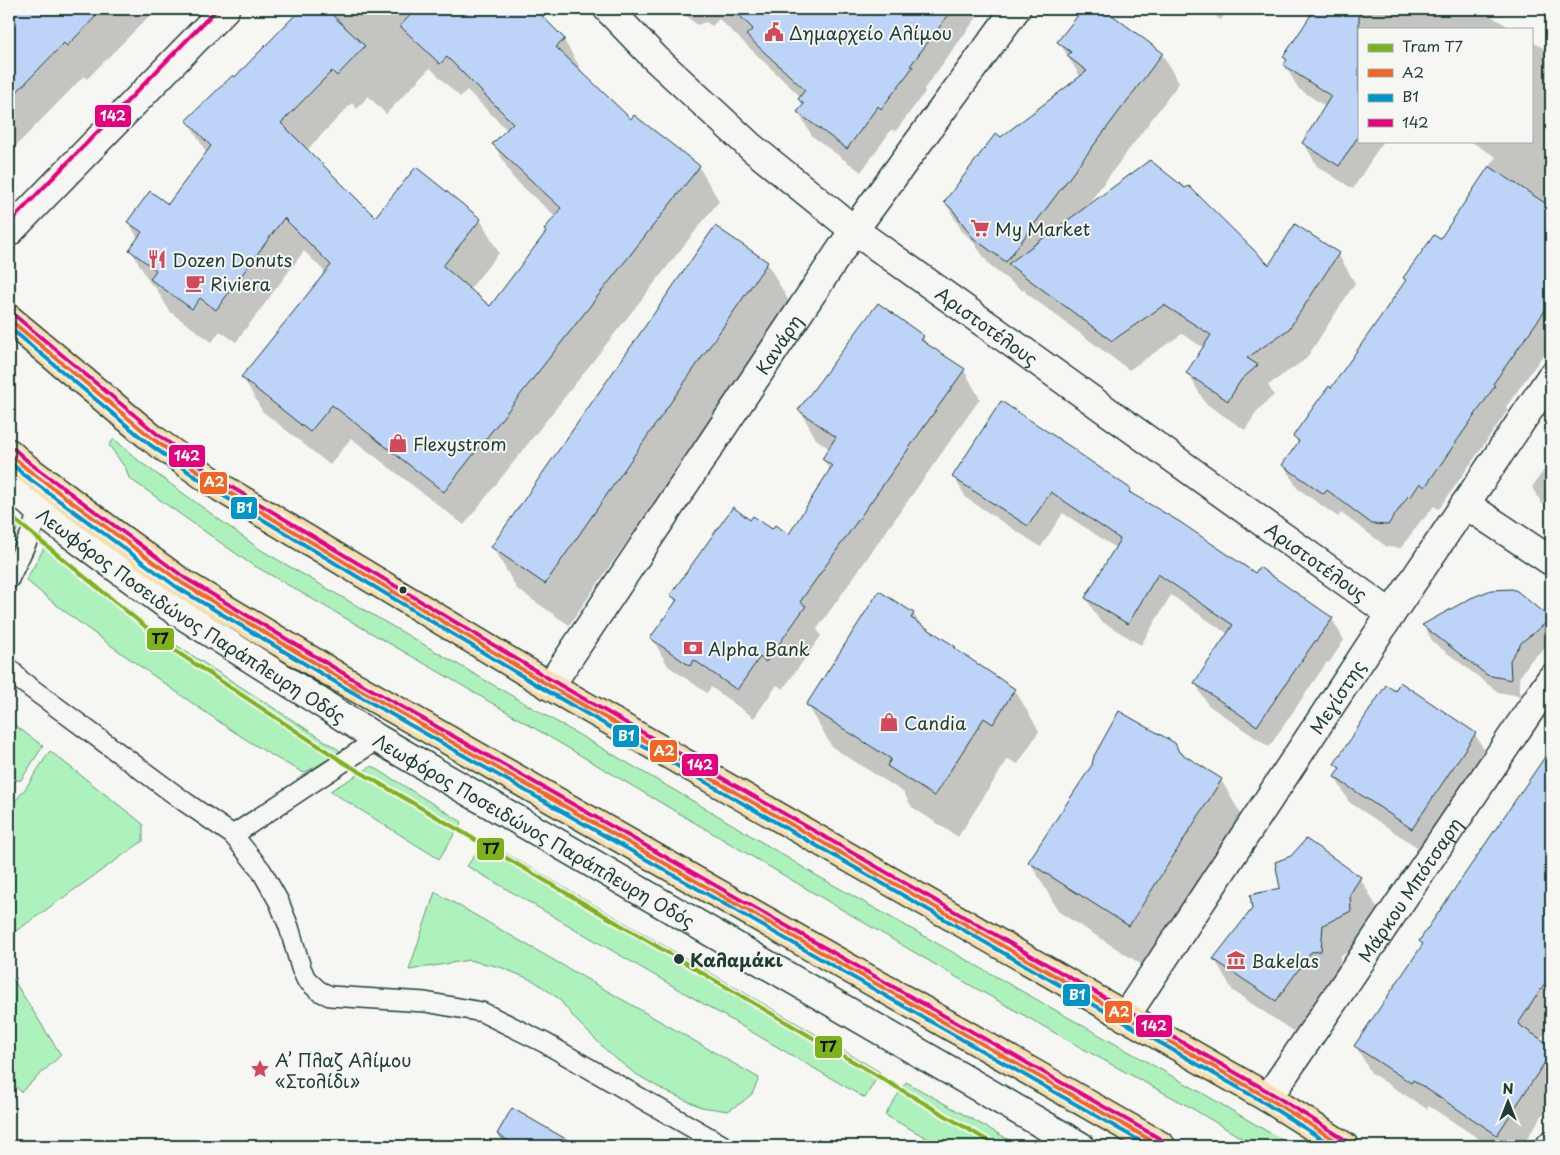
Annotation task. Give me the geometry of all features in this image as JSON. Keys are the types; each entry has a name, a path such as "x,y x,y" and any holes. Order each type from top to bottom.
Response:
{"highway":[{"path":"9,319 153,440 220,487 550,686 1268,1098 1344,1146"},
{"path":"15,469 182,583 342,679 1161,1146"}],"street":[{"path":"9,232 225,9"},
{"name":"Αριστοτέλους","path":"608,9 656,59 751,147 854,230 1391,614"},
{"name":"Κανάρη","path":"550,686 854,230 1016,9"},
{"name":"Μεγίστης","path":"1125,1017 1391,614 1551,378"},
{"path":"15,469 38,510"},
{"path":"1465,504 1551,561"},
{"name":"Λεωφόρος Ποσειδώνος Παράπλευρη Οδός","path":"38,510 167,606 378,739 1080,1146"},
{"name":"Μάρκου Μπότσαρη","path":"1268,1098 1551,679"}],"lane":[{"path":"9,579 31,533 38,510"},
{"path":"9,668 28,686 185,802 233,835 261,870 279,902 289,927 301,968 310,983 319,991 330,996 425,1002 482,1012 545,1043 724,1146"},
{"path":"233,835 378,739"}],"green space":[{"path":"114,439 139,461 261,550 717,815 814,874 1204,1094 1292,1146 1255,1146 1188,1106 963,981 446,676 248,562 129,478 126,469 109,445"},
{"path":"9,511 21,522 9,546"},
{"path":"47,543 165,638 342,752 304,773 227,727 121,653 26,580"},
{"path":"9,721 43,746 21,780 9,781"},
{"path":"50,751 143,824 143,841 9,936 9,809 25,789"},
{"path":"372,766 462,822 439,859 330,791"},
{"path":"485,841 880,1072 865,1098 467,866"},
{"path":"435,892 759,1078 752,1094 728,1111 701,1107 665,1091 634,1073 609,1053 576,1020 558,998 534,981 500,967 469,960 409,970"},
{"path":"9,973 61,1055 21,1092 9,1079"},
{"path":"906,1082 1020,1146 941,1146 885,1115"}],"building":[{"path":"9,9 103,9 67,46 64,43 9,100"},
{"path":"301,9 326,9 365,46 337,76 332,71 281,123 375,217 416,167 481,219 443,266 490,306 546,232 544,230 561,208 492,144 513,123 447,57 440,64 400,26 416,9 535,9 565,39 556,47 631,119 634,115 700,166 444,492 332,405 310,432 241,377 331,265 284,218 216,310 200,298 192,309 150,279 156,270 129,250 142,232 127,222 150,191 168,204 211,146 186,120 233,75 235,77"},
{"path":"733,9 953,9 910,66 913,67 881,109 878,106 847,149 797,112 804,104 798,99 805,90 746,35 753,29"},
{"path":"1083,9 1104,9 1163,53 1006,262 973,238 953,210 944,202 996,133 1001,137 1087,71 1067,56 1071,52 1057,42"},
{"path":"1315,9 1359,9 1358,137 1339,166 1302,143 1331,96 1283,65 1287,60 1283,57"},
{"path":"1150,160 1185,188 1189,186 1269,265 1295,224 1339,253 1289,329 1247,358 1258,365 1241,380 1228,401 1186,373 1211,335 1164,305 1112,341 1008,264"},
{"path":"1489,166 1551,207 1551,302 1493,384 1495,386 1425,487 1420,483 1410,498 1408,496 1388,525 1372,524 1327,490 1324,494 1282,465 1299,441 1293,436 1329,386 1331,388 1406,280 1403,278 1434,235 1440,239"},
{"path":"715,226 768,262 545,584 491,547"},
{"path":"878,303 924,336 921,340 965,369 800,602 806,606 766,662 760,657 737,690 694,660 690,666 650,638 677,600 670,595 733,507 750,520 753,516 772,529 775,525 789,534 832,466 822,459 836,437 798,410"},
{"path":"1001,401 1131,489 1129,492 1180,522 1255,573 1259,567 1333,618 1257,726 1194,683 1233,625 1158,574 1128,624 1085,598 1120,539 1051,492 1028,526 952,477"},
{"path":"1512,589 1551,619 1522,642 1510,660 1511,680 1487,675 1422,625 1471,598 1491,590"},
{"path":"879,591 914,613 911,618 1015,689 993,724 984,718 934,796 887,766 891,759 806,705"},
{"path":"1400,682 1476,733 1412,829 1334,777 1340,768 1334,764 1386,685 1395,691"},
{"path":"1119,711 1175,743 1179,752 1222,779 1129,926 1028,862 1092,765 1094,756"},
{"path":"1551,748 1551,974 1518,1024 1551,1046 1551,1053 1497,1135 1413,1080 1411,1083 1354,1046 1423,944 1419,941"},
{"path":"1306,839 1361,877 1350,894 1351,911 1323,925 1321,951 1311,952 1276,1001 1213,959 1252,909 1250,895 1280,888 1275,862 1291,856"},
{"path":"512,1108 578,1146 517,1146 497,1134"}],"tram line":[{"name":"Τ7","path":"9,515 174,650 343,762 997,1146"}],"transit line":[{"name":"142","path":"9,223 217,9"},
{"name":"142","path":"13,314 157,434 223,482 553,681 1271,1093 1347,1141"},
{"name":"Α2","path":"9,319 153,439 220,487 550,686 1268,1098 1344,1146"},
{"name":"Β1","path":"9,327 149,444 217,492 547,691 1265,1103 1333,1146"},
{"name":"142","path":"13,448 31,464 185,578 353,679 1164,1141"},
{"name":"Α2","path":"9,453 27,469 182,583 350,684 1161,1146"},
{"name":"Β1","path":"9,461 23,474 178,588 347,689 1149,1146"}],"place":[{"name":"Δημαρχείο Αλίμου","path":"774,32"},
{"name":"My Market","path":"980,228"},
{"name":"Dozen Donuts","path":"157,259"},
{"name":"Riviera","path":"195,283"},
{"name":"Flexystrom","path":"398,443"},
{"name":"Alpha Bank","path":"693,648"},
{"name":"Candia","path":"889,722"},
{"name":"Καλαμάκι","path":"679,959"},
{"name":"Bakelas","path":"1236,960"},
{"name":"Α’ Πλαζ Αλίμου «Στολίδι»","path":"260,1069"}]}
